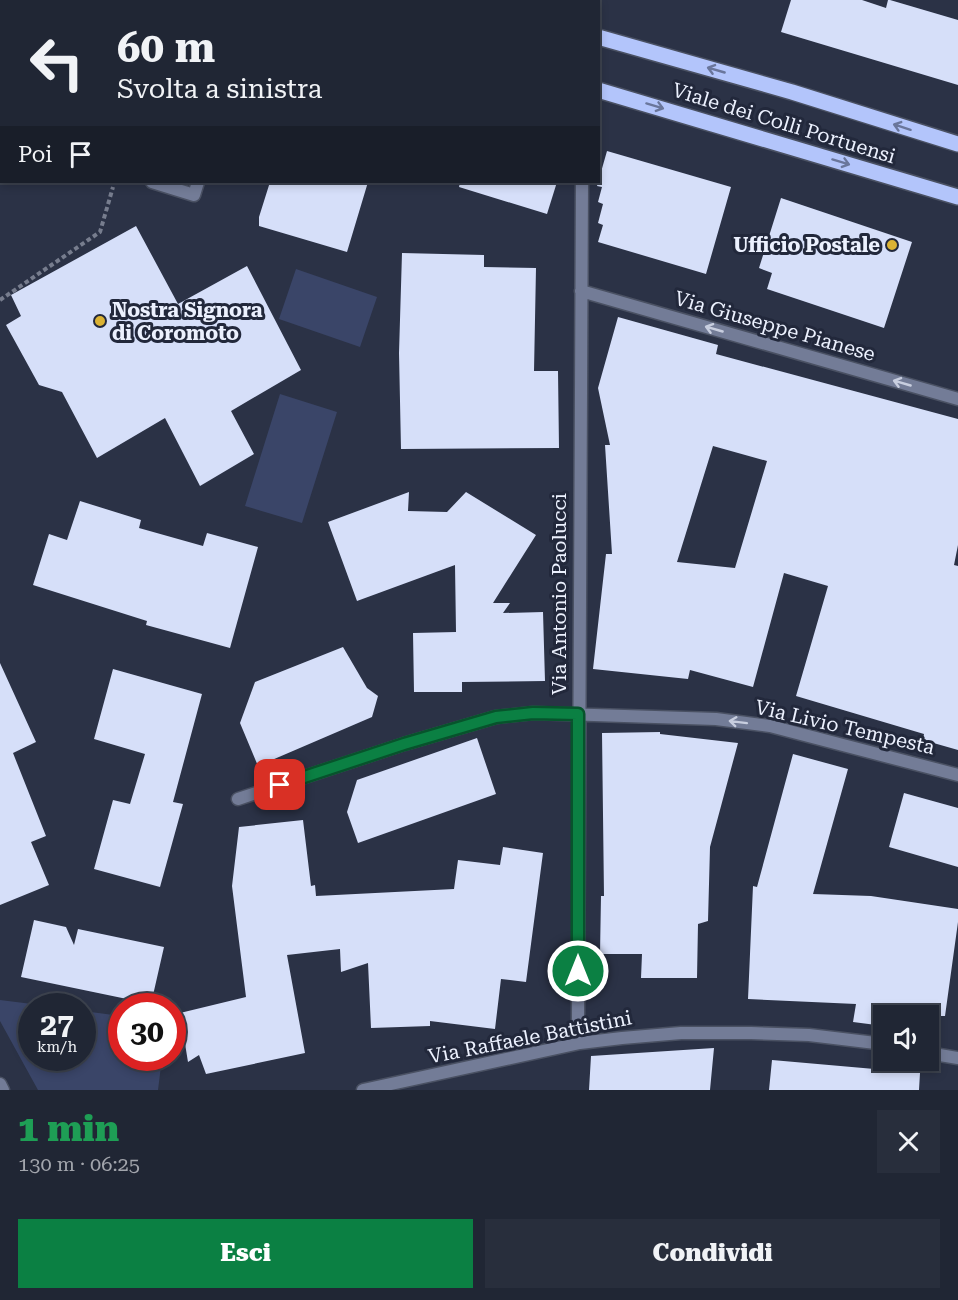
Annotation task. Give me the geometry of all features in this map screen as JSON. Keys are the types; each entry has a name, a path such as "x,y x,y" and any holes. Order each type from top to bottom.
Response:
{"main road":[{"name":"Viale dei Colli Portuensi","path":"600,38 792,92 958,144"},
{"name":"Viale dei Colli Portuensi","path":"600,91 958,197"}],"street":[{"path":"155,183 194,195 198,183"},
{"name":"Via Antonio Paolucci","path":"580,1044 578,1017 578,714 582,183"},
{"name":"Via Giuseppe Pianese","path":"581,291 958,399"},
{"name":"Via Livio Tempesta","path":"238,799 404,744 496,717 533,713 716,719 770,726 958,775"},
{"name":"Via Raffaele Battistini","path":"363,1090 580,1044 681,1033 809,1035 873,1043"},
{"path":"939,1055 958,1058"},
{"path":"0,1084 3,1090"}],"path":[{"path":"0,300 100,232 113,187"}],"shaded area":[{"path":"296,269 377,297 360,347 279,319"},
{"path":"280,394 337,412 302,523 245,506"},
{"path":"0,1000 18,1002 18,1054 0,1021"},
{"path":"96,1013 108,1014 108,1071 160,1071 158,1090 38,1090 28,1071 96,1071"}],"building":[{"path":"791,0 862,0 886,8 890,0 958,20 958,85 781,32"},
{"path":"607,151 731,187 706,274 598,242 603,225 598,223 603,204 598,202 602,187 597,186 600,183"},
{"path":"270,183 368,183 347,252 259,226 259,217"},
{"path":"460,183 557,183 547,214 459,187"},
{"path":"781,198 912,242 884,328 767,289 772,273 759,268"},
{"path":"136,226 178,304 247,266 301,370 231,411 254,454 200,486 165,418 97,458 62,392 39,385 6,325 21,316 11,295"},
{"path":"402,253 484,255 484,267 536,268 534,371 558,371 559,448 401,449 399,353"},
{"path":"618,317 718,345 716,354 958,419 958,545 954,565 958,566 958,750 923,740 924,734 796,696 828,586 784,573 753,687 690,670 688,679 593,669 606,554 612,554 605,445 610,445 598,388","holes":["713,446 767,461 735,568 677,562"]},
{"path":"409,492 408,511 447,512 466,492 536,535 493,603 510,603 503,613 543,612 545,681 462,682 462,692 414,692 413,633 456,632 455,565 357,601 328,522"},
{"path":"80,501 141,520 139,528 203,546 207,533 258,547 230,648 146,625 147,621 33,585 49,534 67,540"},
{"path":"343,647 367,688 378,696 372,717 258,766 240,723 255,682"},
{"path":"0,663 36,742 13,753 46,836 31,842 49,885 0,905"},
{"path":"113,669 202,694 173,802 183,804 160,887 94,869 113,800 130,804 145,754 94,739"},
{"path":"660,732 660,734 738,743 710,847 708,921 698,924 697,978 641,978 642,954 600,954 601,896 604,896 602,733"},
{"path":"477,738 496,794 358,843 347,812 357,780"},
{"path":"793,754 848,769 813,894 871,896 958,909 945,1016 939,1016 939,1005 873,1005 873,1025 853,1022 856,1004 748,999 753,886 757,887"},
{"path":"904,793 958,808 958,867 889,847"},
{"path":"303,820 311,886 315,885 316,896 454,889 458,860 500,865 503,847 543,853 526,982 501,979 495,1029 430,1021 430,1026 371,1028 368,963 341,972 340,949 287,955 305,1053 206,1074 199,1055 188,1062 186,1012 246,997 232,886 239,827"},
{"path":"34,920 66,927 74,945 78,929 164,947 154,993 108,993 108,995 21,977"},
{"path":"714,1048 710,1090 589,1090 591,1056"},
{"path":"772,1060 873,1069 873,1071 920,1073 919,1090 769,1090"}],"place":[{"name":"Ufficio Postale","path":"892,245"},
{"name":"Nostra Signora di Coromoto","path":"100,321"}],"route":[{"path":"280,785 404,744 496,717 533,713 578,714 578,971"}]}
